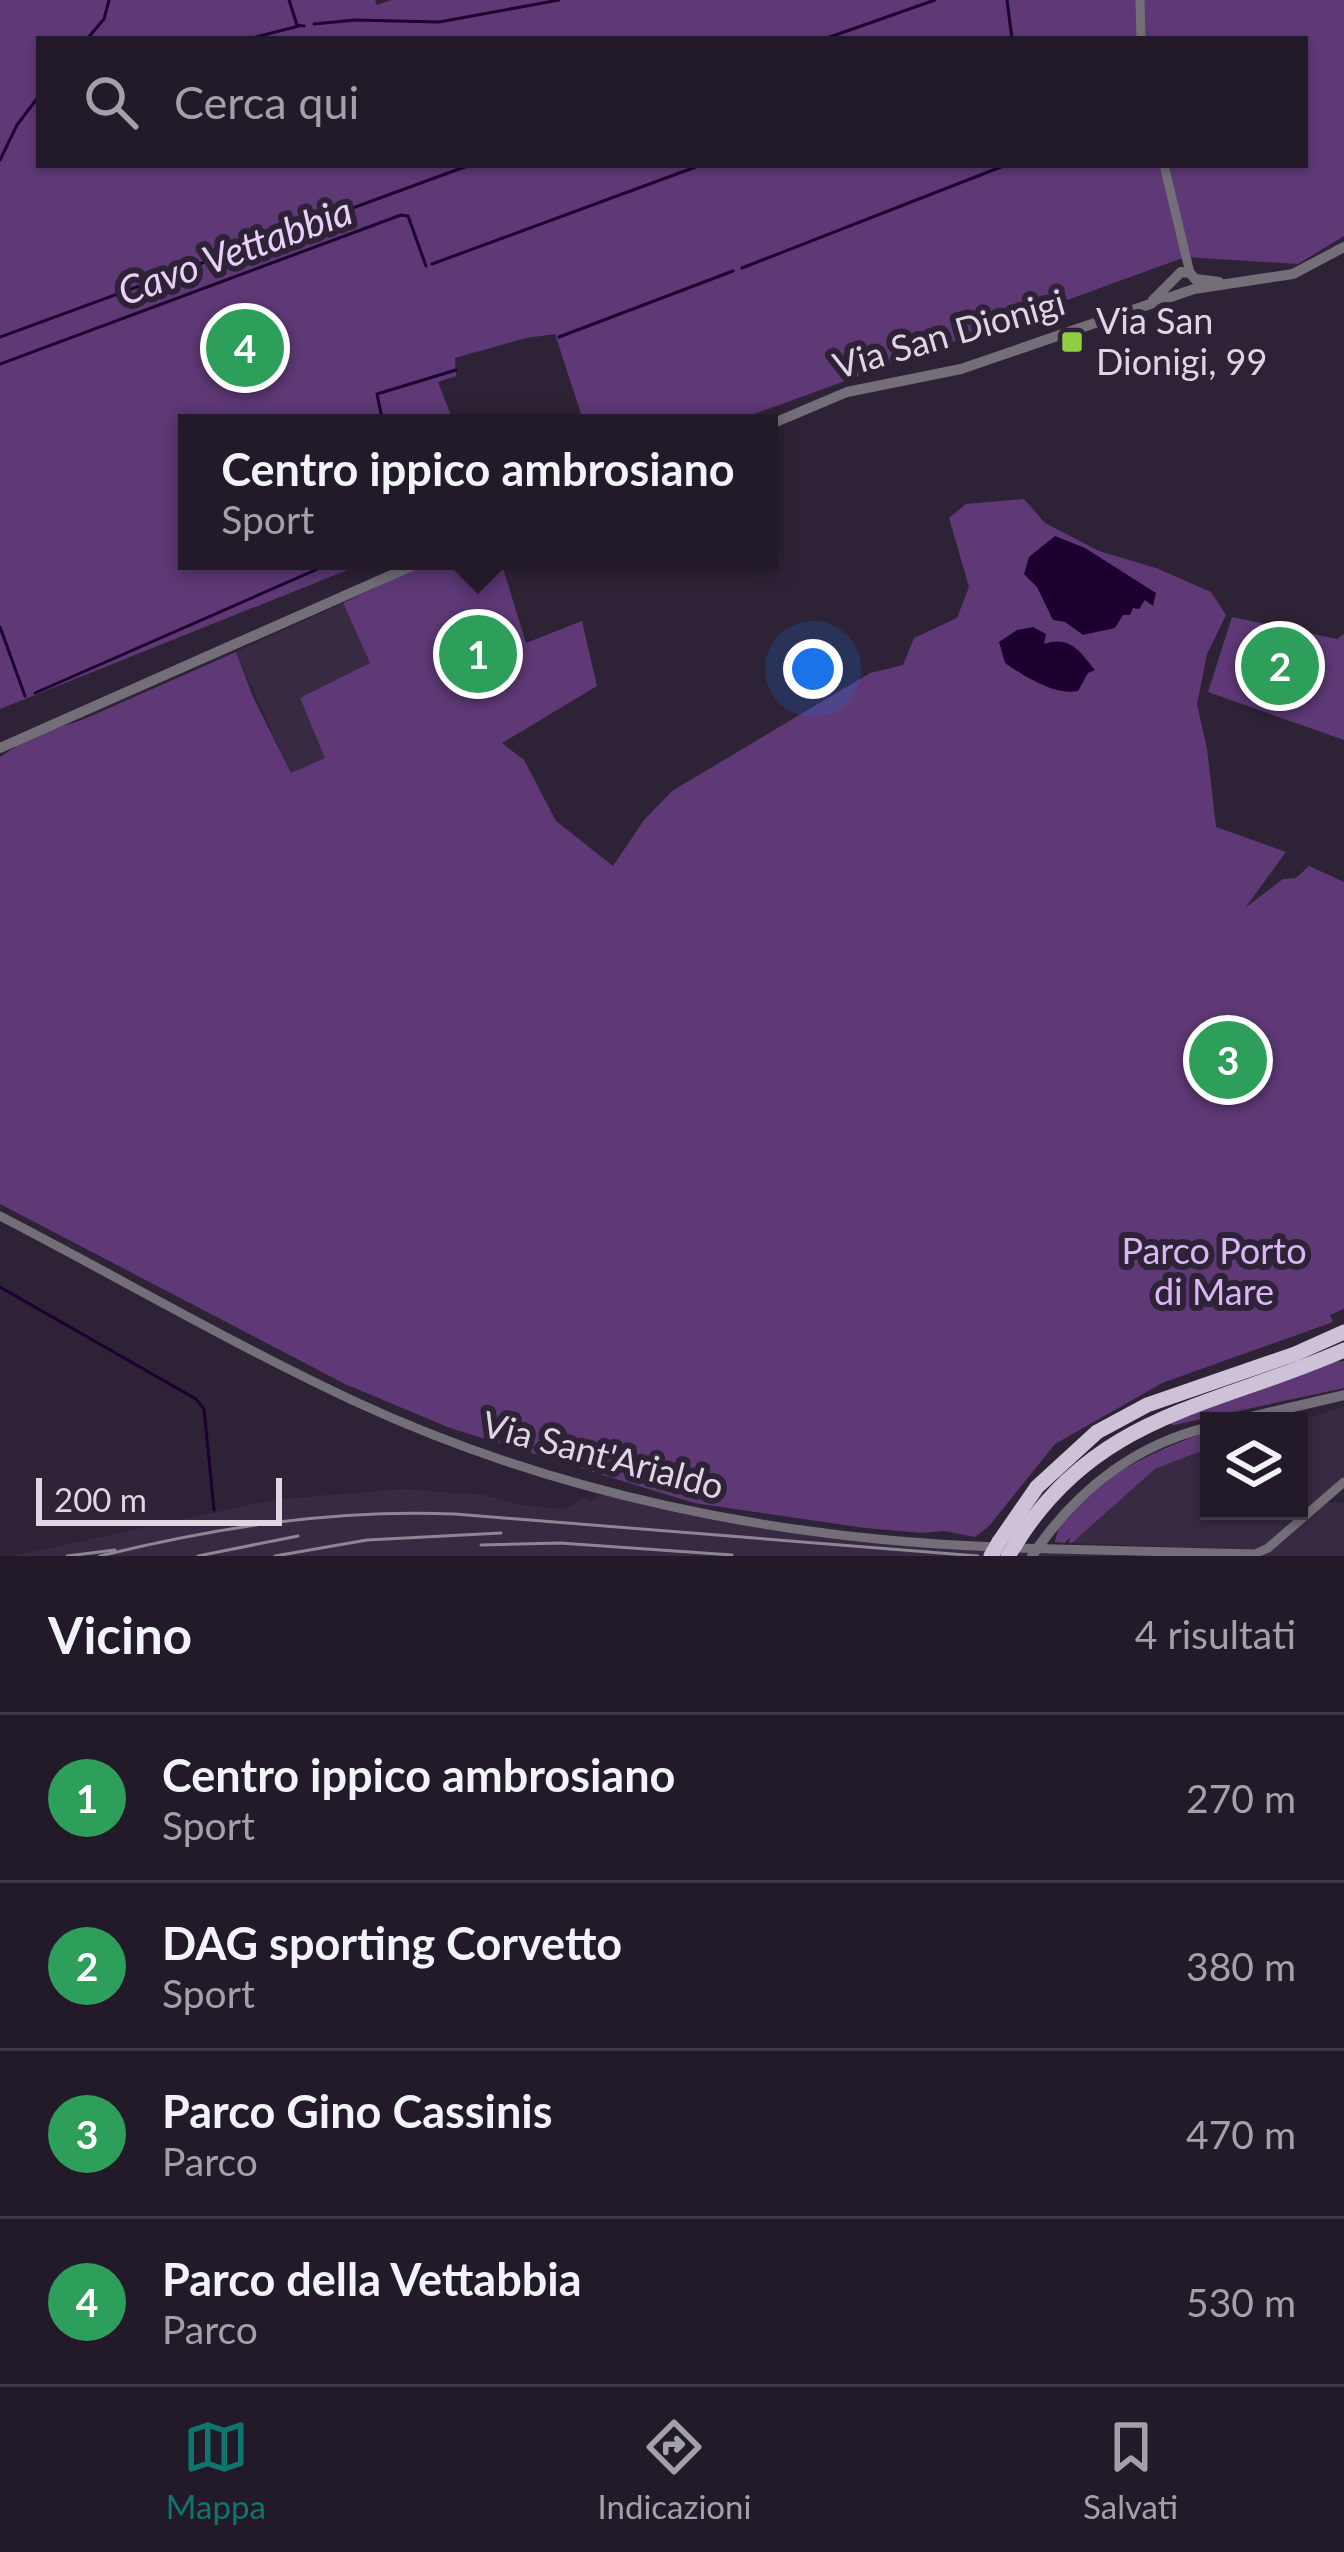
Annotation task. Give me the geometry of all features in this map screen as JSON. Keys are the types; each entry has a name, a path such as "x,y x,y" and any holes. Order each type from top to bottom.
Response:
{"highway":[{"path":"1003,1550 1037,1487 1097,1432 1147,1405 1295,1354 1344,1332"},
{"path":"1003,1550 1082,1464 1111,1443 1156,1420 1338,1354"}],"street":[{"path":"1140,0 1141,36"},
{"path":"1165,168 1190,278"},
{"name":"Via San Dionigi","path":"778,421 847,392 961,369 1148,304 1190,278 1228,284 1293,274 1344,247"},
{"name":"Via San Dionigi","path":"1176,290 1190,278"},
{"path":"0,748 403,570"},
{"name":"Via Sant'Arialdo","path":"0,1216 353,1401 440,1437 579,1483 704,1514 853,1538 1243,1555"},
{"path":"1271,1412 1344,1395"},
{"path":"1035,1551 1073,1504 1116,1468 1144,1450 1200,1430"},
{"path":"1243,1555 1268,1548 1344,1482"},
{"path":"1327,1495 1344,1492"}],"shaded area":[{"path":"1055,536 1085,548 1156,593 1153,606 1145,600 1139,609 1123,615 1115,628 1083,635 1053,620 1037,587 1024,574 1029,557"},
{"path":"343,603 370,663 325,758 291,774 236,652"},
{"path":"1033,627 1046,634 1044,644 1068,644 1095,670 1078,691 1049,688 1005,663 999,642 1017,630"},
{"path":"1344,1407 1344,1477 1308,1508 1308,1418"},
{"path":"1200,1452 1200,1520 1293,1520 1258,1550 1072,1543 1155,1469"},
{"path":"401,1489 484,1495 520,1505 565,1509 607,1492 911,1546 1136,1556 13,1556 272,1500"},
{"path":"1327,1502 1344,1503 1344,1556 1264,1556 1308,1520"}],"green space":[{"path":"0,0 375,0 377,5 391,0 1344,0 1344,236 1298,264 1185,257 755,414 581,414 555,334 455,358 456,376 438,382 450,414 178,414 178,570 348,570 0,709"},
{"name":"Parco Porto di Mare","path":"1024,499 1045,523 1099,551 1156,568 1211,592 1226,615 1207,654 1197,704 1216,827 1286,852 1245,908 1309,866 1344,882 1344,1309 1330,1315 1333,1322 1162,1383 1055,1444 975,1537 865,1528 694,1503 450,1428 345,1384 0,1204 0,757 31,736 82,720 236,652 291,773 325,758 300,698 370,663 343,603 412,570 504,570 526,643 582,621 597,686 502,743 524,760 556,821 613,866 644,820 672,791 870,673 903,665 914,638 957,618 969,587 949,518 966,504"},
{"path":"1232,617 1337,639 1344,634 1344,740 1208,692"},
{"path":"1344,1361 1344,1388 1234,1412 1200,1412 1200,1419 1174,1425 1165,1422 1329,1362"},
{"path":"1200,1434 1200,1452 1155,1469 1072,1543 1070,1537 1065,1543 1055,1542 1062,1523 1095,1488 1167,1447"}],"waterway":[{"path":"90,36 104,19 109,0"},
{"path":"289,0 297,25 304,26"},
{"path":"314,24 439,22 559,0"},
{"name":"Cavo Vettabbia","path":"833,36 935,0"},
{"path":"1007,0 1012,36"},
{"path":"260,36 299,26"},
{"path":"0,160 36,100"},
{"name":"Cavo Vettabbia","path":"0,337 462,168"},
{"path":"432,264 693,168"},
{"path":"742,268 998,168"},
{"path":"0,364 401,215 408,216 426,266"},
{"path":"559,337 733,271"},
{"path":"381,414 377,394 456,370"},
{"path":"35,693 315,570"},
{"path":"0,627 25,696"},
{"path":"0,1287 196,1399 204,1409 214,1510"}],"railway":[{"path":"100,1556 276,1522 410,1513 978,1556"},
{"path":"275,1556 367,1540 501,1533"},
{"path":"198,1556 298,1536"},
{"path":"481,1545 560,1543 732,1555"},
{"path":"67,1556 115,1550"}],"place":[{"name":"Via San Dionigi, 99","path":"1072,342"},
{"name":"Parco della Vettabbia","path":"245,348"},
{"name":"Centro ippico ambrosiano","path":"478,654"},
{"name":"DAG sporting Corvetto","path":"1280,666"},
{"name":"Parco Gino Cassinis","path":"1228,1060"}]}
